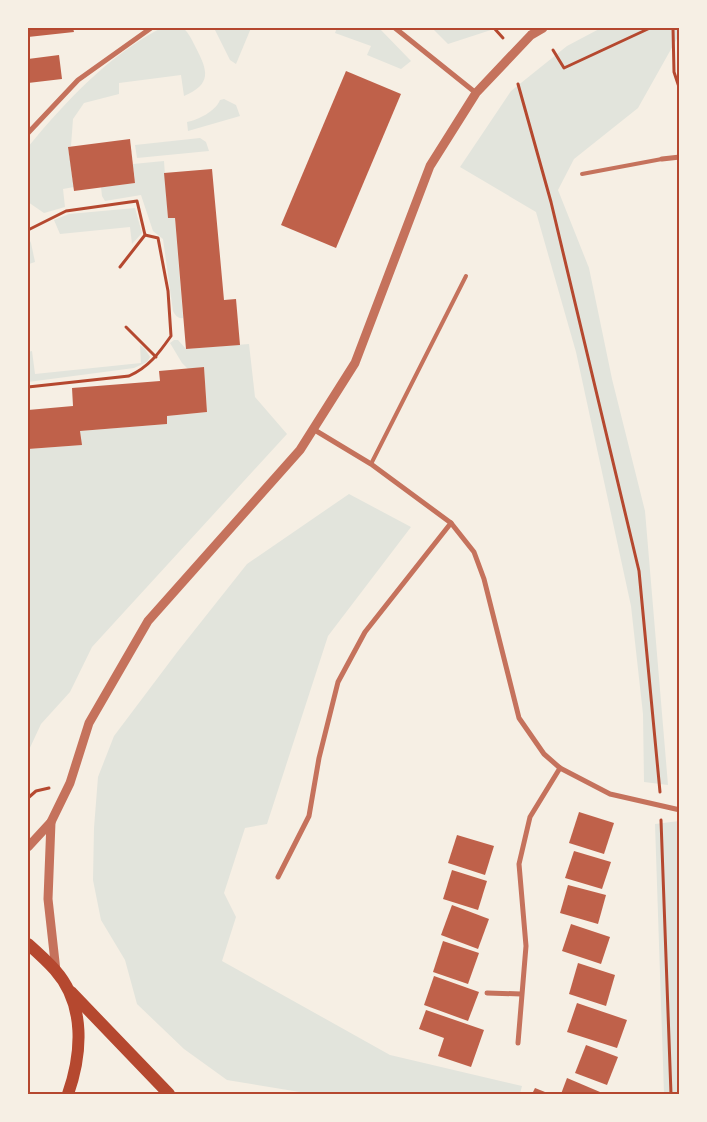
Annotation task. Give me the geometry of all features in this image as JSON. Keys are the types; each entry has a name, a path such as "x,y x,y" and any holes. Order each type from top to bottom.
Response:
{"main road":[{"path":"28,944 56,971 67,989 77,1015 80,1042 77,1069 68,1094"},
{"path":"67,989 169,1094"}],"street":[{"path":"28,133 78,80 150,28"},
{"path":"395,28 476,93"},
{"path":"28,847 51,822 70,783 89,723 148,621 300,450 355,363 430,166 476,93 531,35 543,28"},
{"path":"662,159 680,157"},
{"path":"313,430 371,464 452,523 474,552 484,578 518,718 544,754 560,768 610,794 680,810"},
{"path":"278,877 309,816 319,758 338,682 365,632 452,523"},
{"path":"518,1043 526,946 519,864 530,817 560,768"},
{"path":"51,822 48,899 56,971"},
{"path":"487,993 521,994"}],"lane":[{"path":"582,174 662,159"},
{"path":"371,464 466,276"}],"path":[{"path":"494,28 503,38"},
{"path":"553,50 564,68 650,28"},
{"path":"672,28 674,72 680,90"},
{"path":"518,84 551,202 639,571 661,806 671,1094"},
{"path":"28,230 66,211 137,201 145,235"},
{"path":"120,266 145,235"},
{"path":"28,387 129,376 144,370 156,357 171,336 168,290 158,238 145,235"},
{"path":"126,327 156,357"}],"shaded area":[{"path":"161,28 183,28 187,32 205,70 203,82 199,87 184,96 181,75 119,83 119,94 84,103 73,119 71,146 68,147 74,187 63,189 65,207 44,213 28,202 28,147 57,113 89,81 123,52"},
{"path":"214,28 251,28 236,64 230,60"},
{"path":"337,28 379,28 411,61 401,69 367,55 371,46 335,33"},
{"path":"432,28 494,28 494,29 448,44"},
{"path":"601,28 679,28 679,35 638,108 574,159 558,190 589,268 612,379 645,511 668,785 644,782 643,714 631,606 576,352 536,212 460,167 511,91 567,46"},
{"path":"224,99 236,105 240,116 188,131 187,122 206,114 215,108 220,100"},
{"path":"200,138 206,142 209,151 137,158 135,145"},
{"path":"164,161 168,218 175,218 183,318 178,317 173,311 163,239 153,231 141,195 105,201 102,196 101,187 135,183 133,164"},
{"path":"135,208 142,233 132,244 130,227 60,234 54,220 69,214"},
{"path":"28,237 35,262 29,264"},
{"path":"178,340 186,349 249,344 255,397 287,434 92,647 70,692 41,724 28,752 28,449 81,445 80,431 167,424 167,416 207,412 204,367 188,369 182,363 170,343"},
{"path":"140,345 150,357 147,362 134,368 28,382 28,352 32,351 35,374 141,363"},
{"path":"349,494 411,527 328,636 267,824 245,828 224,893 236,917 222,961 390,1055 522,1086 520,1094 312,1094 227,1080 184,1049 137,1004 125,960 101,920 93,880 94,828 98,777 114,736 247,564"},
{"path":"679,821 679,1094 664,1094 655,824"}],"building":[{"path":"28,28 73,28 74,32 28,37"},
{"path":"59,55 62,79 28,83 28,59"},
{"path":"346,71 401,94 336,248 281,225"},
{"path":"130,139 135,183 74,191 68,147"},
{"path":"212,169 224,300 236,299 240,345 186,349 175,218 168,218 164,173"},
{"path":"204,367 207,412 167,416 167,424 80,431 82,445 28,449 28,410 73,406 72,388 160,381 159,371"},
{"path":"579,812 614,823 604,854 569,843"},
{"path":"457,835 494,846 485,875 448,863"},
{"path":"574,851 611,862 602,889 565,878"},
{"path":"452,870 487,881 478,910 443,899"},
{"path":"568,885 606,895 598,924 560,913"},
{"path":"452,905 489,919 478,949 441,935"},
{"path":"571,924 610,937 601,964 562,951"},
{"path":"443,941 479,953 468,984 433,972"},
{"path":"578,963 615,975 606,1006 569,994"},
{"path":"434,976 479,992 468,1021 424,1005"},
{"path":"577,1003 627,1020 617,1048 567,1032"},
{"path":"426,1010 484,1030 471,1067 438,1056 444,1038 419,1029"},
{"path":"586,1045 618,1057 607,1085 575,1073"},
{"path":"567,1078 600,1092 599,1094 561,1094"},
{"path":"535,1088 550,1094 532,1094"}]}
